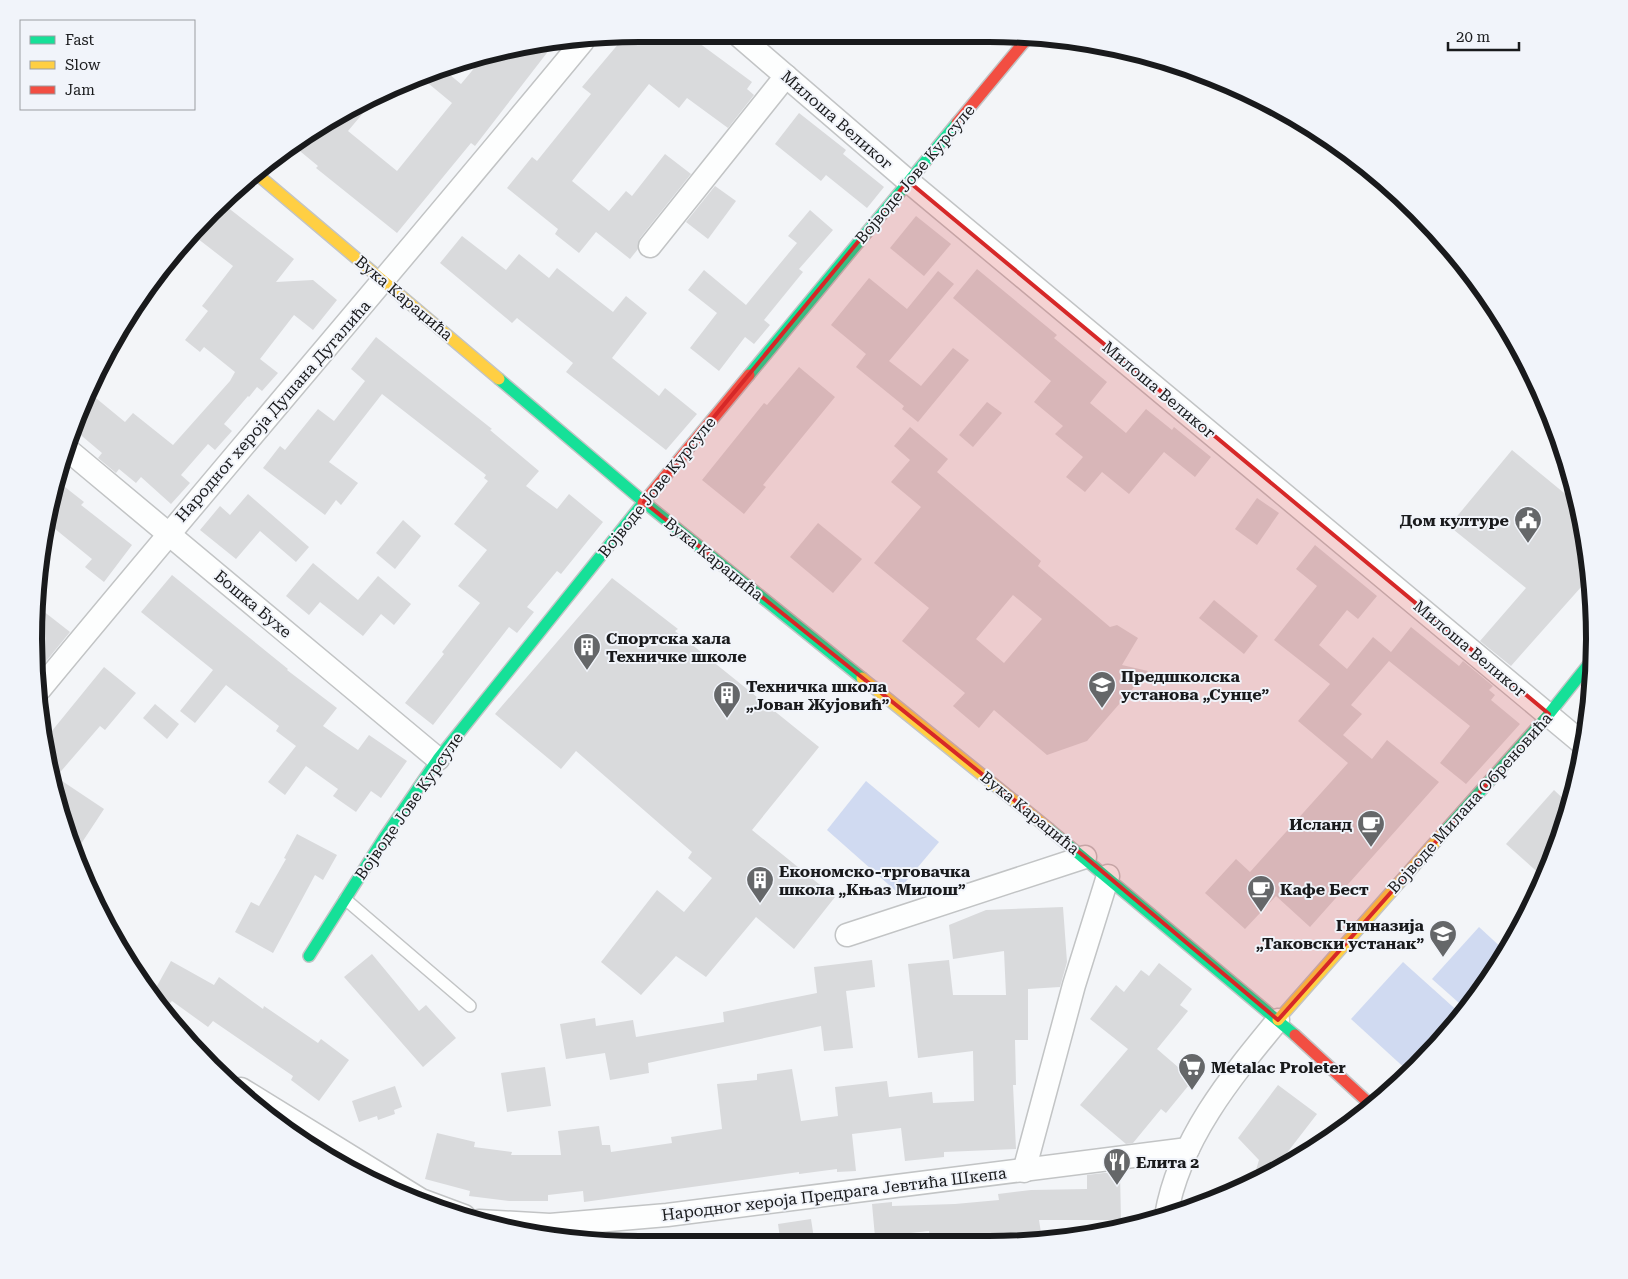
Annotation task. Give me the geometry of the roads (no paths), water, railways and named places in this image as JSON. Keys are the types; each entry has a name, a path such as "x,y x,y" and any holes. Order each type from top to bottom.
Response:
{"street":[{"name":"Милоша Великог","path":"746,42 908,181 1577,738"},
{"name":"Војводе Јове Курсуле","path":"308,956 438,759 644,502 1023,44"},
{"name":"Народног хероја Душана Дугалића","path":"44,684 169,533 385,281 579,46"},
{"path":"650,246 786,76"},
{"name":"Вука Караџића","path":"262,178 644,502 1108,876 1278,1020 1366,1101"},
{"name":"Бошка Бухе","path":"72,454 438,759"},
{"name":"Војводе Милана Обреновића","path":"1168,1209 1177,1171 1216,1099 1278,1020 1549,714 1584,669"},
{"name":"Вука Караџића","path":"847,935 1085,857"},
{"path":"1024,1171 1074,985 1108,876"},
{"path":"264,1103 398,1185"},
{"name":"Народног хероја Предрага Јевтића Шкепа","path":"515,1223 550,1225 667,1215 1188,1150"}],"lane":[{"path":"345,899 470,1006"}],"place":[{"name":"Дом културе","path":"1528,544"},
{"name":"Спортска хала Техничке школе","path":"587,671"},
{"name":"Предшколска установа „Сунце”","path":"1102,709"},
{"name":"Техничка школа „Јован Жујовић”","path":"727,719"},
{"name":"Исланд","path":"1371,848"},
{"name":"Економско-трговачка школа „Књаз Милош”","path":"760,904"},
{"name":"Кафе Бест","path":"1261,913"},
{"name":"Гимназија „Таковски устанак”","path":"1443,958"},
{"name":"Metalac Proleter","path":"1192,1091"},
{"name":"Елита 2","path":"1117,1186"}]}
